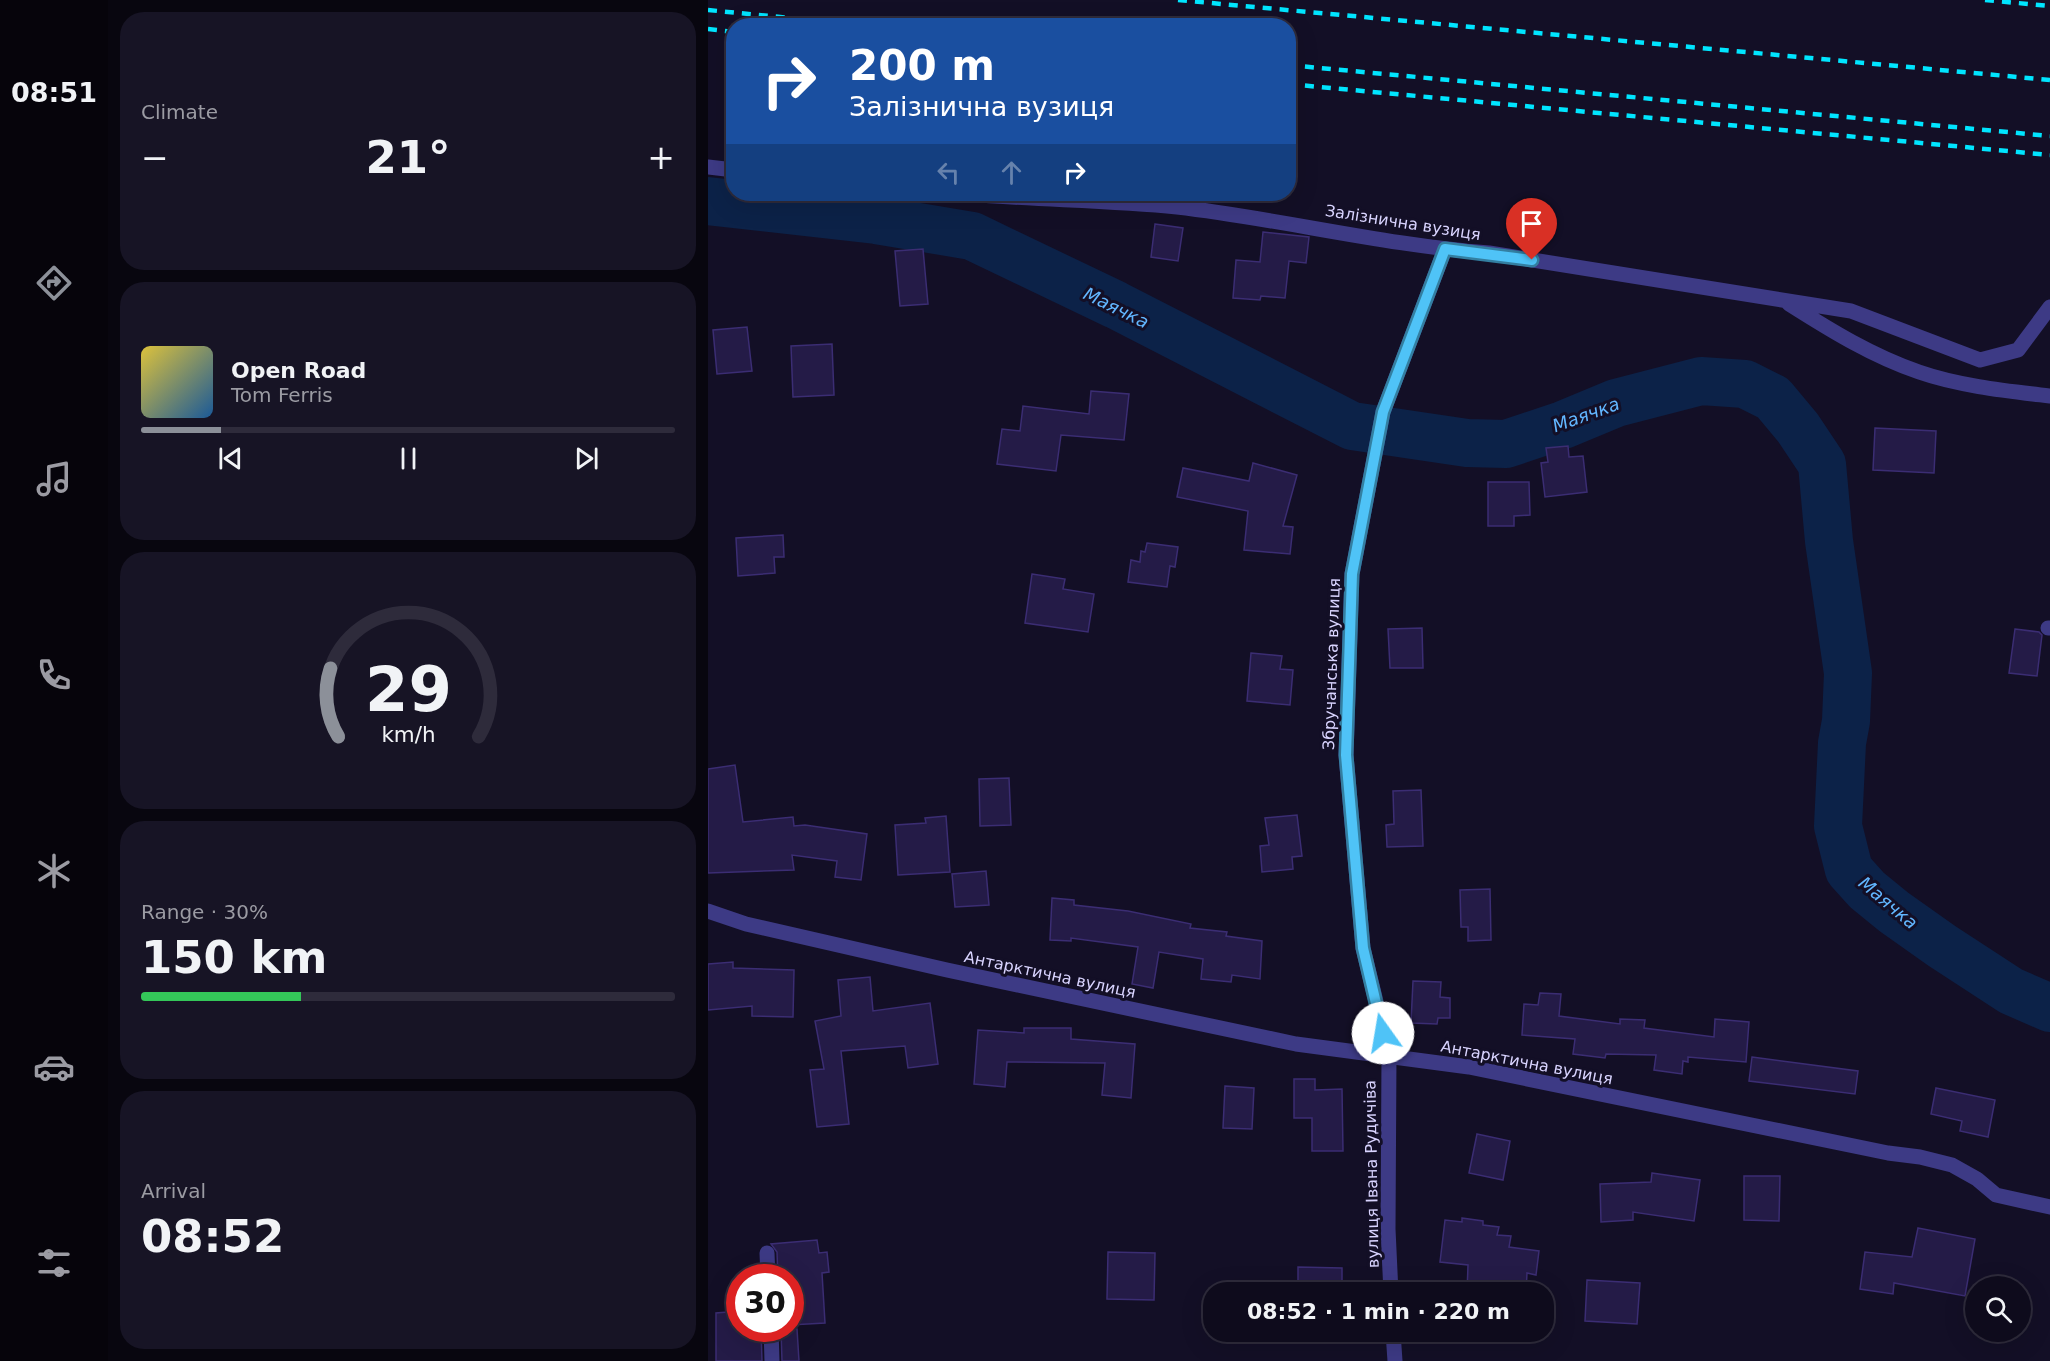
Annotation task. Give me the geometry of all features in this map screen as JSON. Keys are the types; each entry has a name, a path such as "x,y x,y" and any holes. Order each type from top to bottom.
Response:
{"street":[{"path":"708,167 726,169"},
{"name":"Залізнична вузиця","path":"1080,201 1176,207 1304,225 1445,249 1489,253 1851,311 1980,360 2018,350 2050,306"},
{"name":"Збручанська вулиця","path":"1389,1055 1363,948 1346,755 1352,574 1383,412 1445,249"},
{"path":"1781,299 1851,343 1919,372 2002,391 2050,396"},
{"name":"Антарктична вулиця","path":"708,911 746,924 947,970 1284,1042 1469,1067 1853,1146 1920,1157 1952,1165 1977,1179 1996,1195 2050,1207"},
{"name":"вулиця Івана Рудичіва","path":"1389,1055 1388,1229 1390,1282"},
{"path":"767,1253 767,1264"},
{"path":"771,1342 772,1361"},
{"path":"1394,1342 1395,1361"}],"building":[{"path":"1155,224 1183,228 1178,261 1151,257"},
{"path":"1263,232 1309,237 1306,263 1289,261 1285,298 1261,296 1260,300 1233,298 1236,260 1260,262"},
{"path":"923,249 928,304 900,306 895,251"},
{"path":"747,327 752,371 717,374 713,330"},
{"path":"832,344 834,395 793,397 791,346"},
{"path":"1091,391 1129,394 1124,440 1061,435 1056,471 997,464 1002,429 1020,431 1023,406 1089,414"},
{"path":"1875,428 1936,431 1934,473 1873,470"},
{"path":"1568,446 1569,457 1583,456 1587,492 1545,497 1541,463 1548,462 1546,448"},
{"path":"1253,463 1297,475 1283,526 1293,527 1290,554 1244,550 1248,511 1177,497 1183,468 1249,481"},
{"path":"1488,482 1529,482 1530,515 1514,516 1514,526 1488,526"},
{"path":"783,535 784,557 774,557 775,573 738,576 736,538"},
{"path":"1147,543 1178,547 1175,567 1170,566 1167,587 1128,582 1131,560 1140,562 1141,551 1145,552"},
{"path":"1032,574 1065,579 1063,589 1094,594 1088,632 1025,623"},
{"path":"1422,628 1423,668 1390,668 1388,629"},
{"path":"2015,629 2039,632 2042,635 2037,676 2009,673"},
{"path":"1251,653 1282,656 1280,669 1293,670 1290,705 1247,701"},
{"path":"735,765 743,822 793,817 794,826 805,825 867,834 861,880 835,877 837,861 792,855 794,870 708,873 708,769"},
{"path":"1009,778 1011,825 980,826 979,779"},
{"path":"1421,790 1423,846 1387,847 1386,825 1394,824 1393,791"},
{"path":"1297,815 1302,856 1292,857 1293,869 1262,872 1260,846 1269,845 1265,818"},
{"path":"946,816 950,872 898,875 895,825 926,823 925,818"},
{"path":"986,871 989,905 955,907 952,874"},
{"path":"1490,889 1491,940 1468,941 1468,927 1461,927 1460,890"},
{"path":"1052,898 1074,900 1074,905 1128,911 1191,924 1190,928 1227,932 1226,936 1262,941 1260,979 1232,975 1231,982 1201,979 1203,959 1159,952 1153,988 1132,984 1138,947 1071,938 1071,941 1050,940"},
{"path":"733,962 733,968 794,970 793,1017 752,1016 752,1006 708,1010 708,964"},
{"path":"870,977 873,1011 930,1003 938,1064 908,1068 905,1046 841,1051 849,1124 817,1127 810,1070 824,1069 815,1021 841,1016 838,980"},
{"path":"1413,981 1441,982 1440,997 1450,998 1450,1018 1438,1018 1437,1024 1411,1023"},
{"path":"1540,993 1561,994 1559,1016 1620,1024 1620,1019 1645,1020 1644,1028 1714,1037 1715,1019 1749,1022 1746,1062 1688,1057 1688,1062 1683,1061 1682,1074 1654,1070 1656,1055 1606,1054 1605,1058 1573,1054 1575,1039 1522,1035 1524,1004 1538,1005"},
{"path":"1024,1028 1071,1028 1071,1039 1135,1044 1131,1098 1102,1095 1105,1063 1007,1062 1005,1087 974,1084 978,1030 1024,1033"},
{"path":"1752,1057 1858,1071 1855,1094 1749,1081"},
{"path":"1294,1079 1315,1079 1315,1090 1342,1089 1343,1151 1312,1151 1312,1118 1294,1118"},
{"path":"1225,1086 1254,1088 1252,1129 1223,1128"},
{"path":"1936,1088 1995,1100 1988,1137 1960,1131 1962,1121 1931,1114"},
{"path":"1477,1134 1510,1141 1503,1180 1469,1173"},
{"path":"1652,1173 1700,1180 1694,1221 1633,1212 1633,1220 1601,1222 1600,1184 1651,1182"},
{"path":"1744,1176 1780,1176 1779,1221 1744,1220"},
{"path":"1462,1218 1483,1221 1483,1225 1499,1227 1497,1235 1511,1236 1509,1247 1539,1251 1536,1275 1527,1273 1527,1282 1467,1282 1468,1265 1440,1262 1445,1220 1462,1222"},
{"path":"1918,1228 1975,1239 1969,1276 1965,1276 1965,1296 1894,1283 1893,1294 1860,1289 1865,1252 1912,1257"},
{"path":"817,1240 819,1253 827,1252 829,1272 822,1273 825,1323 804,1324 804,1264 777,1264 777,1252 771,1244"},
{"path":"1108,1252 1155,1253 1154,1300 1107,1299"},
{"path":"1298,1267 1342,1268 1342,1282 1298,1282"},
{"path":"1587,1280 1640,1283 1637,1324 1585,1321"},
{"path":"726,1312 726,1342 761,1342 762,1361 716,1361 716,1313"},
{"path":"781,1342 798,1342 799,1361 782,1361"}],"waterway":[{"name":"Маячка","path":"708,201 876,220 972,236 1116,305 1352,426 1467,443 1506,444 1563,425 1616,403 1701,381 1745,384 1773,398 1798,428 1822,464 1829,541 1848,673 1838,826 1849,870 1867,890 1942,946 2011,991 2050,1008"}],"railway":[{"path":"1178,0 2050,80"},
{"path":"1985,0 2050,6"},
{"path":"708,10 790,18"},
{"path":"708,29 726,31"},
{"path":"1296,66 2050,136"},
{"path":"1296,85 2050,155"}],"route":[{"path":"1383,1033 1363,948 1346,755 1352,574 1374,453 1383,412 1445,249 1532,260"}]}
